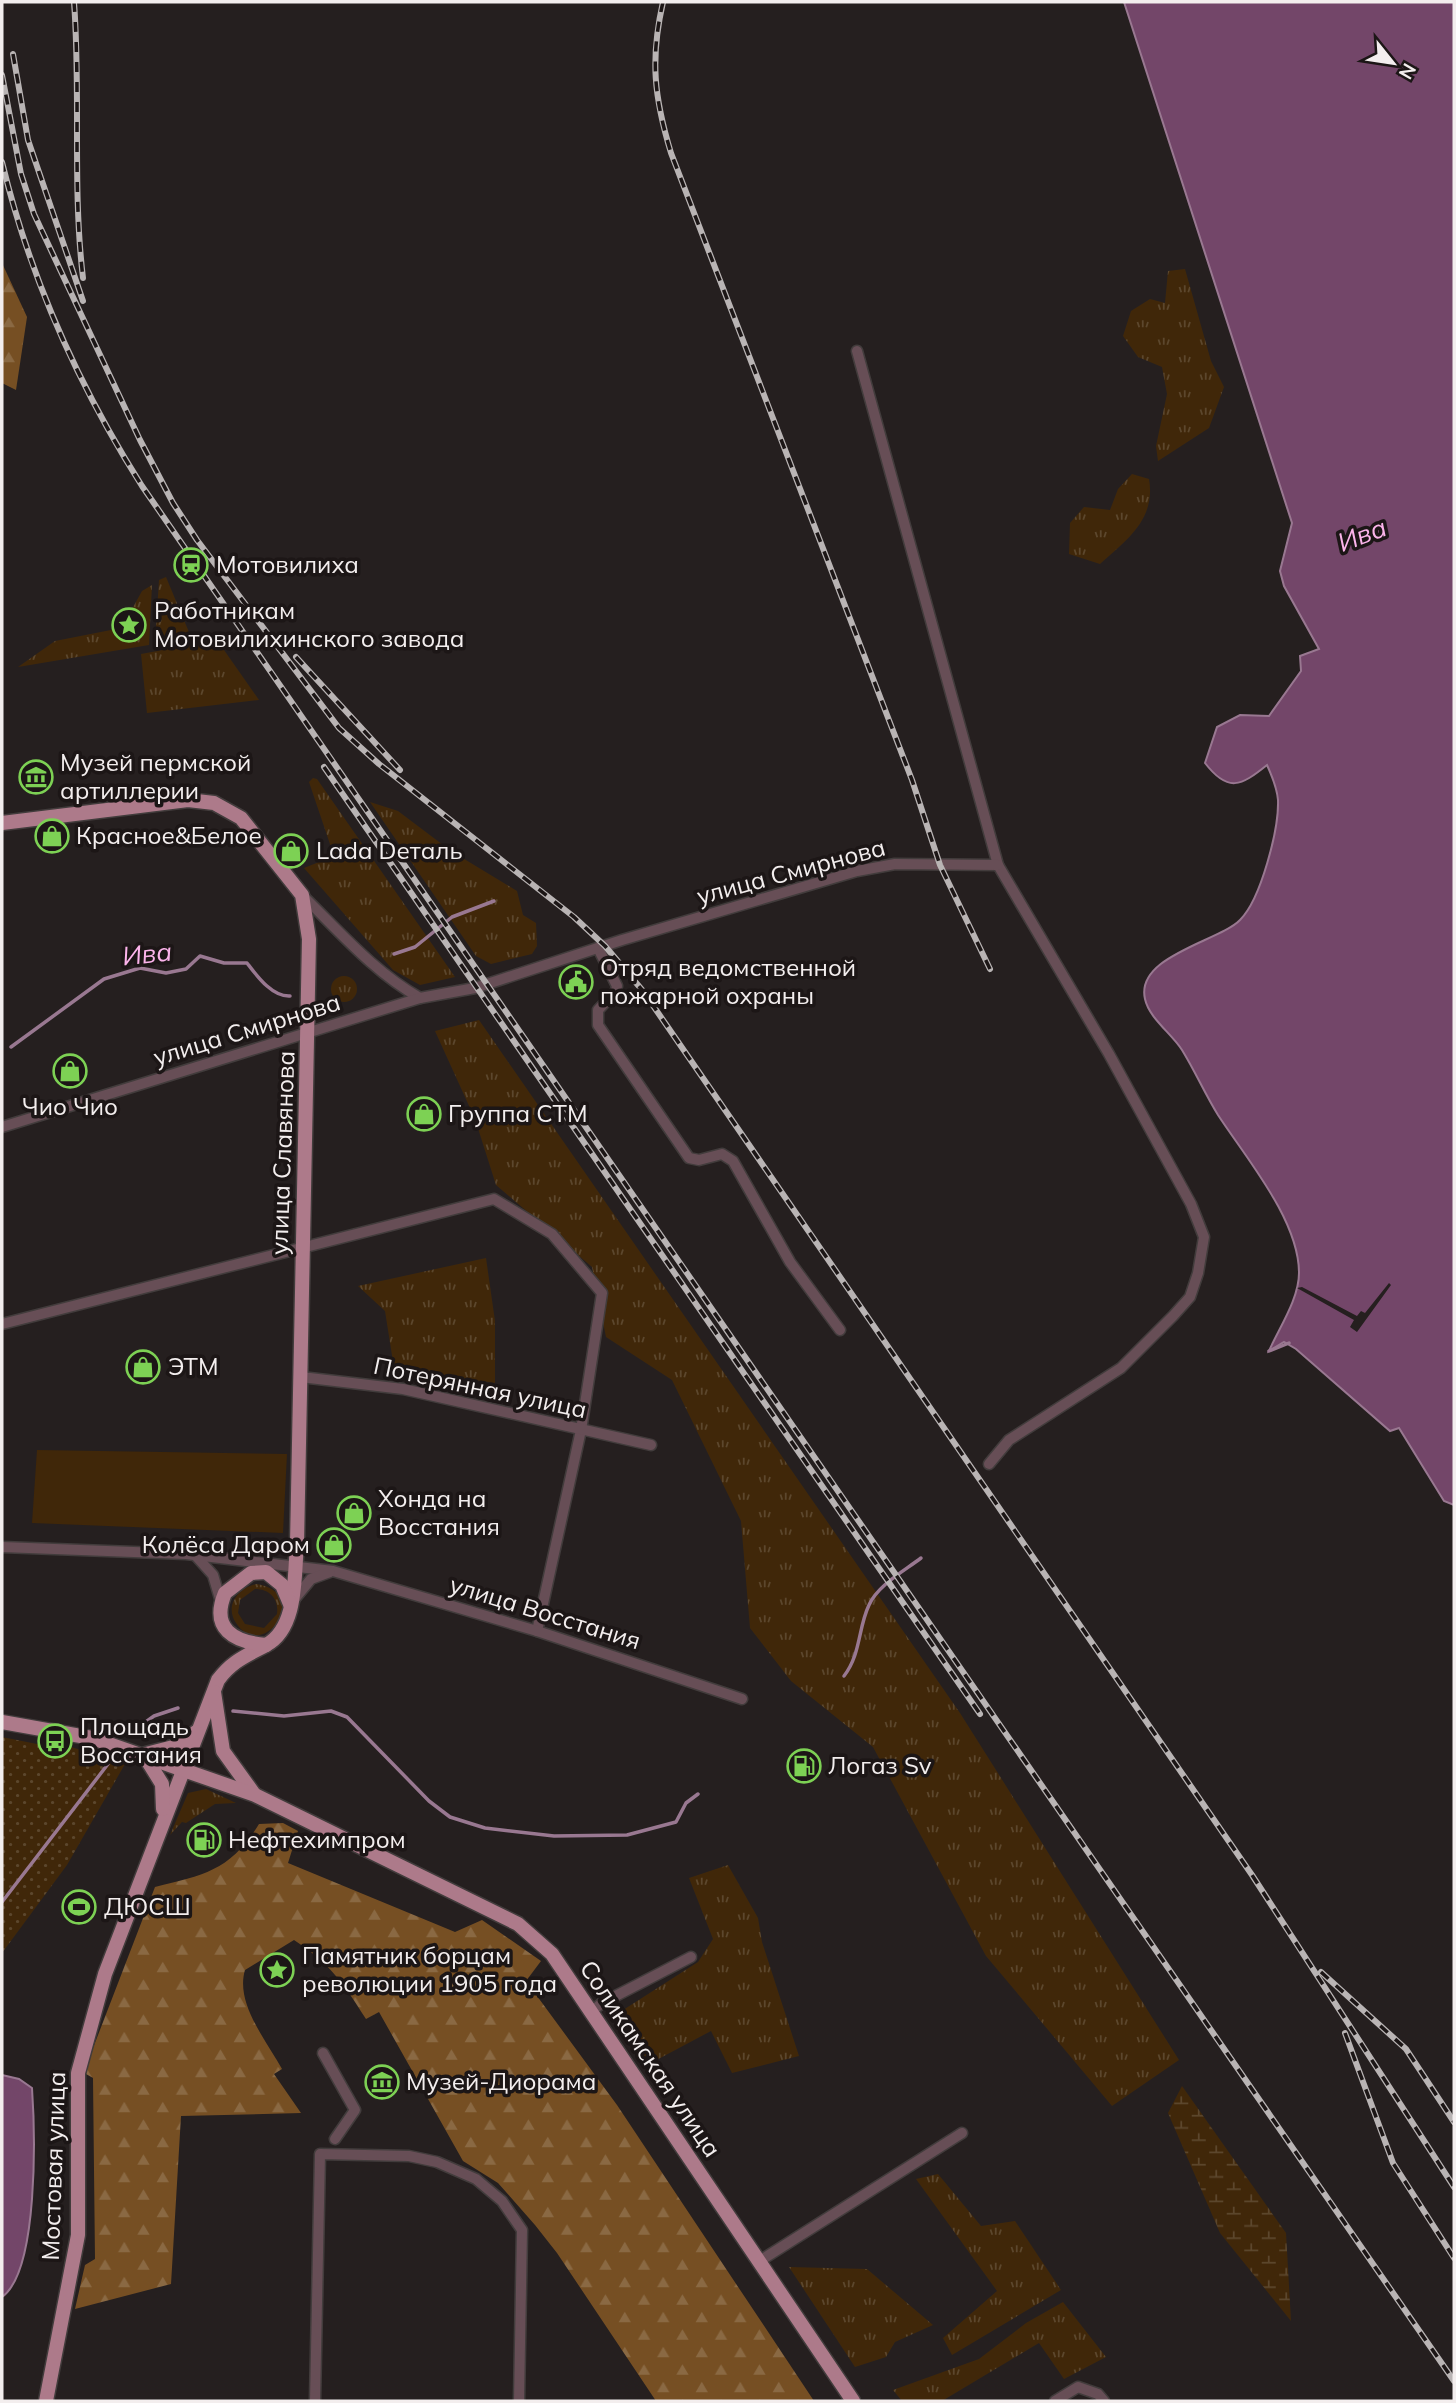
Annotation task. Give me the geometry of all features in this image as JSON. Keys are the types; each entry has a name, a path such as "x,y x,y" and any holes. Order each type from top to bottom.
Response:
{"main road":[{"name":"улица Славянова","path":"2,823 188,800 214,803 241,818 302,895 309,939 309,1033 295,1568"},
{"path":"290,1604 282,1585 266,1572 251,1573 233,1585 221,1603 223,1624 228,1632 245,1643 268,1645 286,1625 290,1604 295,1568"},
{"name":"Мостовая улица","path":"56,2401 48,2394 78,2235 78,2073 105,1974 214,1688 237,1659 268,1645"},
{"name":"Соликамская улица","path":"214,1688 223,1751 255,1795"},
{"name":"Соликамская улица","path":"2,1722 92,1738 255,1795 518,1924 552,1954 853,2401"},
{"path":"144,1755 181,1745 195,1734 200,1724"},
{"path":"144,1755 152,1762 162,1784 164,1802 158,1831"}],"street":[{"path":"857,351 998,865 1109,1054 1191,1205 1204,1237 1198,1273 1190,1297 1121,1368 1009,1440 989,1464"},
{"name":"улица Смирнова","path":"2,1127 420,998 474,988 598,948 879,866 998,865"},
{"path":"302,895 393,983 420,998"},
{"path":"598,948 617,986 616,991 598,1010 598,1025 689,1158 699,1160 722,1154 733,1161 790,1262 840,1331"},
{"path":"2,1324 494,1199 552,1234 602,1293 581,1430 537,1631"},
{"name":"Потерянная улица","path":"300,1377 403,1389 651,1445"},
{"path":"2,1547 219,1557 295,1568"},
{"path":"191,1555 213,1574 221,1603"},
{"path":"219,1557 266,1572 283,1573 295,1568"},
{"name":"улица Восстания","path":"295,1568 333,1571 537,1631 742,1699"},
{"path":"290,1604 311,1579 333,1571"},
{"path":"592,2012 602,2003 691,1957"},
{"path":"324,2053 355,2110 335,2138"},
{"path":"758,2262 962,2133"},
{"path":"315,2401 320,2154 409,2156 437,2162 476,2179 502,2200 522,2230 519,2401"},
{"path":"1055,2401 1078,2387 1098,2394 1104,2401"}],"green space":[{"path":"2,263 27,317 16,390 2,383"},
{"path":"1185,269 1211,361 1224,387 1209,428 1158,461 1156,446 1167,394 1162,367 1138,357 1123,336 1131,311 1150,299 1165,303 1168,271"},
{"path":"1132,474 1149,479 1148,506 1137,527 1100,564 1069,554 1070,523 1084,507 1110,510 1118,489"},
{"path":"166,577 191,637 155,643 159,580"},
{"path":"152,585 149,645 18,667 55,641 111,630 126,620 142,591"},
{"path":"217,640 259,700 147,713 141,654"},
{"path":"313,778 317,779 455,977 420,985 393,970 304,868 334,856 309,782"},
{"path":"370,802 398,811 451,851 517,891 523,915 536,923 537,946 532,954 491,964 476,956"},
{"path":"344,976 353,980 357,989 353,998 344,1002 335,998 331,989 335,980"},
{"path":"479,1020 960,1713 1179,2060 1112,2106 986,1956 873,1747 791,1681 750,1628 741,1521 672,1380 606,1337 592,1267 496,1185 475,1119 435,1031"},
{"path":"486,1258 495,1321 495,1383 394,1368 385,1311 358,1286"},
{"path":"37,1450 287,1454 283,1533 32,1523"},
{"path":"257,1584 273,1590 281,1600 282,1611 277,1622 269,1631 258,1635 247,1633 236,1623 232,1610 235,1598","holes":["255,1589 265,1591 277,1604 277,1614 264,1628 245,1624 238,1613 240,1600"]},
{"path":"2,1737 62,1749 65,1745 125,1764 67,1865 2,1953"},
{"path":"206,1789 236,1803 215,1804 186,1823 182,1822 170,1835 188,1793"},
{"path":"283,1823 298,1831 288,1863 455,1932 482,1920 541,1961 526,1981 617,2105 814,2401 656,2401 557,2253 535,2225 498,2183 463,2161 379,2012 366,2019 335,1975 294,1940 245,1970 243,1983 248,2008 282,2069 274,2074 301,2113 181,2116 171,2284 75,2309 85,2265 95,2259 93,2078 86,2074 88,2061 155,1887 202,1874 227,1861 238,1852 259,1824"},
{"path":"728,1865 758,1918 762,1942 799,2056 732,2073 711,2031 649,2064 620,2012 698,1962 713,1939 689,1878"},
{"path":"1182,2086 1286,2233 1291,2321 1220,2233 1168,2113"},
{"path":"938,2174 981,2226 1015,2221 1061,2290 952,2355 943,2338 997,2291 916,2179"},
{"path":"789,2267 867,2269 933,2325 895,2342 886,2357 855,2367"},
{"path":"1063,2302 1106,2357 1064,2379 1039,2343 942,2401 902,2401 893,2390 979,2359 1026,2323"}],"water":[{"path":"1124,2 1454,2 1454,1505 1444,1501 1399,1428 1390,1431 1296,1349 1284,1342 1269,1351 1292,1303 1298,1283 1297,1253 1290,1232 1269,1190 1218,1115 1182,1050 1151,1013 1145,999 1145,984 1153,971 1165,961 1230,928 1240,920 1248,910 1262,880 1272,845 1278,800 1267,765 1242,782 1228,782 1213,773 1205,763 1217,727 1240,715 1269,716 1301,671 1300,656 1319,649 1284,586 1280,571 1292,523"},
{"path":"2,2075 19,2079 32,2088 34,2166 29,2231 23,2259 14,2282 2,2297"}],"pier":[{"path":"1389,1283 1391,1285 1357,1332 1350,1327 1354,1320 1297,1288 1302,1287 1357,1316 1361,1311 1365,1313"}],"waterway":[{"name":"Ива","path":"394,954 415,947 452,917 494,901"},
{"name":"Ива","path":"11,1047 104,979 140,968 166,973 186,969 200,956 224,963 247,963 271,989 290,996"},
{"path":"1269,1351 1289,1343"},
{"path":"844,1676 854,1659 865,1614 873,1598 892,1579 921,1558"},
{"path":"136,1729 154,1716 178,1708"},
{"path":"233,1711 284,1716 331,1711 347,1717 429,1801 450,1817 485,1828 554,1836 627,1835 676,1822 686,1803 698,1794"},
{"path":"2,1902 108,1764"}],"railway":[{"path":"74,2 78,209 83,278"},
{"path":"663,2 655,60 661,114 671,153 912,780 940,865 990,969"},
{"path":"13,54 28,140 83,301"},
{"path":"2,75 21,174 34,214 140,440 173,503 197,540 339,728 379,764 574,917 605,946 643,991 1252,1875 1454,2187"},
{"path":"2,162 13,205 58,330 97,409 142,486 1454,2381"},
{"path":"296,657 400,770"},
{"path":"324,767 980,1714"},
{"path":"1321,1972 1406,2049 1454,2122"},
{"path":"1345,2033 1393,2163 1454,2258"}],"place":[{"name":"Мотовилиха","path":"191,565"},
{"name":"Работникам Мотовилихинского завода","path":"129,625"},
{"name":"Музей пермской артиллерии","path":"36,777"},
{"name":"Красное&Белое","path":"52,836"},
{"name":"Lada Dеталь","path":"291,851"},
{"name":"Отряд ведомственной пожарной охраны","path":"576,982"},
{"name":"Чио Чио","path":"70,1071"},
{"name":"Группа СТМ","path":"424,1114"},
{"name":"ЭТМ","path":"143,1367"},
{"name":"Хонда на Восстания","path":"354,1513"},
{"name":"Колёса Даром","path":"334,1545"},
{"name":"Площадь Восстания","path":"55,1741"},
{"name":"Логаз Sv","path":"804,1766"},
{"name":"Нефтехимпром","path":"204,1840"},
{"name":"ДЮСШ","path":"79,1907"},
{"name":"Памятник борцам революции 1905 года","path":"277,1970"},
{"name":"Музей-Диорама","path":"382,2082"}]}
